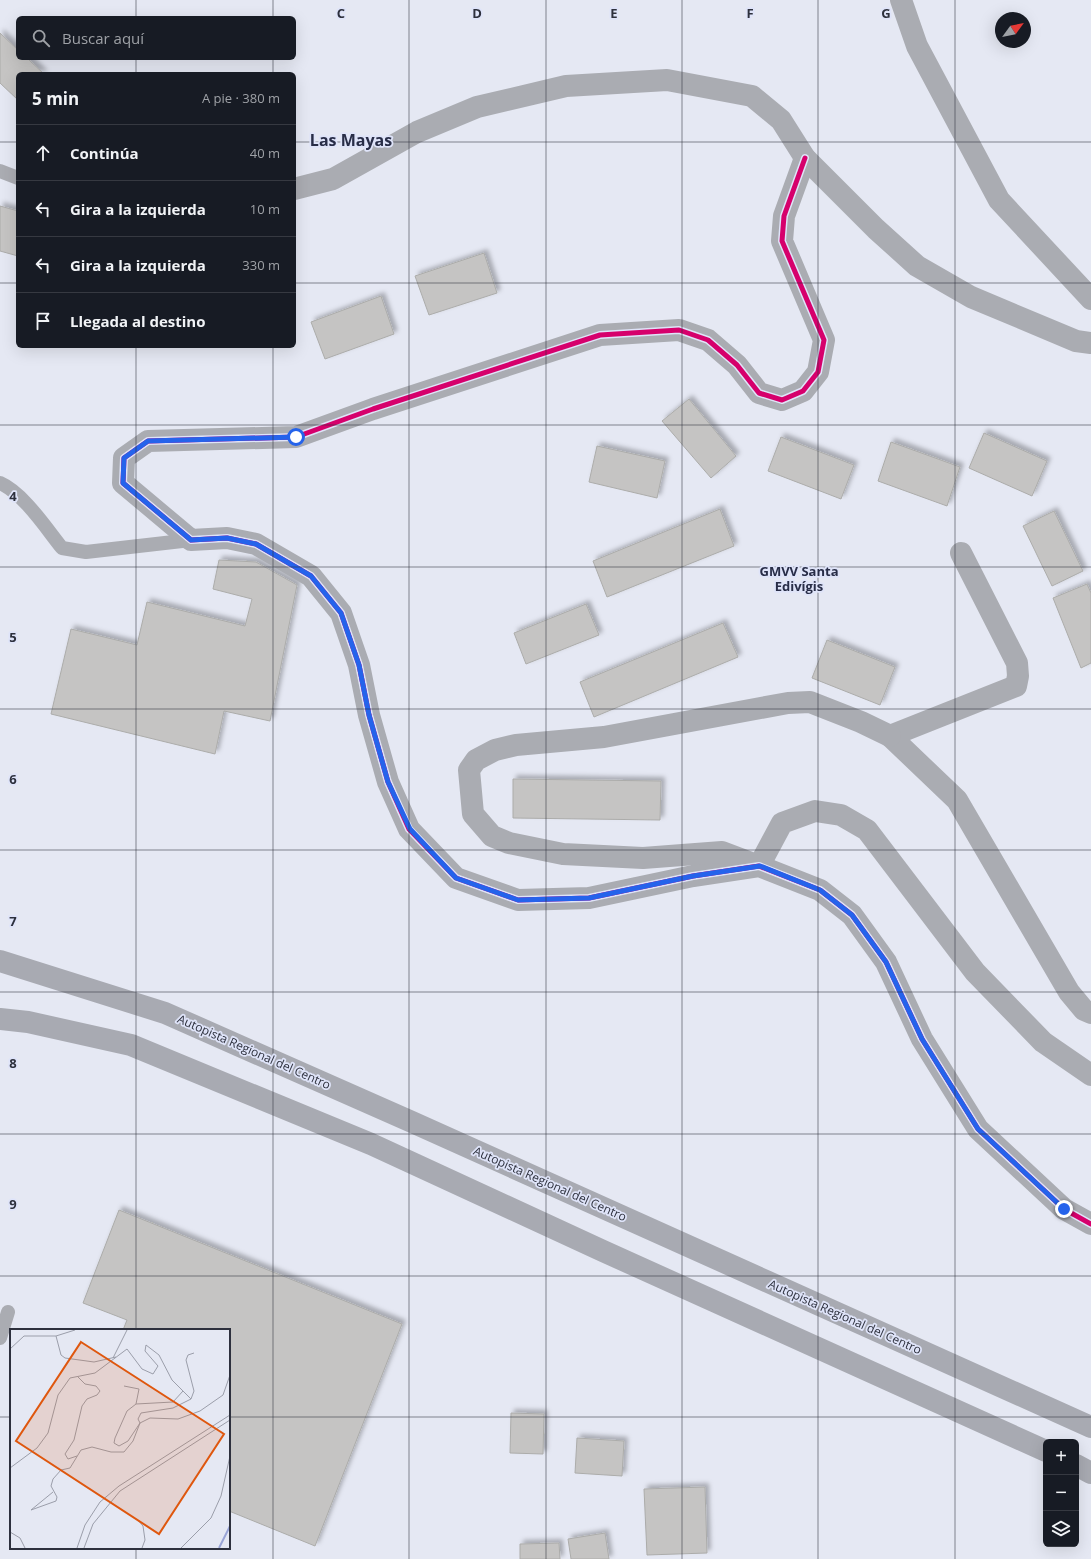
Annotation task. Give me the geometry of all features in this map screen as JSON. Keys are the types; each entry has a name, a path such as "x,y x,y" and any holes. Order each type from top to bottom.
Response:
{"highway":[{"name":"Autopista Regional del Centro","path":"0,961 165,1013 412,1122 1091,1428"},
{"path":"0,1019 28,1022 131,1046 364,1141 603,1251 1043,1450"},
{"path":"1079,1467 1091,1473"}],"street":[{"path":"901,0 917,46 999,200 1091,299"},
{"path":"296,188 333,178 417,132 477,107 566,86 667,80 752,96 782,120 805,158 876,229 917,266 971,297 1076,341 1091,343"},
{"path":"760,866 693,876 589,898 518,900 456,878 410,829 388,782 369,715 359,665 341,613 311,576 256,544 227,538 191,540 123,483 124,458 148,441 296,437 373,408 600,335 679,330 708,340 736,365 759,393 782,400 803,391 818,372 824,340 782,242 784,216 805,158"},
{"path":"890,736 1016,686 1018,676 1017,664 961,552"},
{"path":"1091,1013 1084,1010 1069,992 957,800 890,736 861,722 810,702 788,703 604,737 516,746 495,750 476,760 470,770 473,814 492,836 508,843 563,854 643,858 722,852 820,890 852,915 886,962 922,1039 978,1129 1064,1209 1091,1224"},
{"path":"760,866 782,823 815,811 841,815 868,830 975,972 1043,1042 1091,1075"}],"lane":[{"path":"0,171 16,177"},
{"path":"0,483 7,486 32,510 62,548 86,552 191,540"},
{"path":"0,1338 8,1312"}],"building":[{"path":"0,33 16,48 16,60 29,60 42,72 16,72 16,98 0,83"},
{"path":"0,206 16,210 16,255 0,251"},
{"path":"484,253 497,293 429,315 415,276"},
{"path":"381,296 394,334 325,359 311,322"},
{"path":"689,399 736,456 711,478 662,421"},
{"path":"984,433 1047,461 1032,496 969,468"},
{"path":"781,437 854,465 841,499 768,471"},
{"path":"891,442 960,467 947,506 878,481"},
{"path":"597,446 665,461 657,498 589,482"},
{"path":"720,509 734,546 607,597 593,561"},
{"path":"1054,511 1083,571 1052,586 1023,526"},
{"path":"219,560 256,562 297,585 270,721 224,711 215,754 51,714 71,629 137,645 147,602 245,626 252,599 213,589"},
{"path":"1087,584 1091,593 1091,663 1081,668 1053,598"},
{"path":"586,604 599,635 526,664 514,633"},
{"path":"723,623 738,657 594,717 580,682"},
{"path":"827,640 895,667 880,705 812,678"},
{"path":"513,779 661,781 660,820 513,818"},
{"path":"119,1210 402,1324 315,1546 230,1511 230,1329 123,1329 127,1320 83,1303"},
{"path":"511,1413 544,1414 543,1454 510,1453"},
{"path":"577,1438 624,1441 622,1476 575,1473"},
{"path":"705,1487 707,1553 647,1555 644,1489"},
{"path":"605,1533 609,1559 571,1559 568,1539"},
{"path":"559,1543 560,1559 520,1559 520,1544"}],"cycle path":[{"path":"805,158 784,216 782,241 824,340 818,372 803,391 782,400 759,393 737,365 708,340 679,330 600,335 373,409 296,437 148,441 124,458 123,483 191,540 227,538 256,544 311,576 341,613 359,665 369,715 388,782 409,829 456,878 518,900 589,898 693,876 759,866 820,890 852,915 886,962 922,1039 978,1129 1064,1209 1091,1224"}],"district":[{"name":"Las Mayas","path":"351,140"},
{"name":"GMVV Santa Edivígis","path":"799,578"}],"route":[{"path":"296,437 148,441 124,458 123,483 191,540 227,538 256,544 311,576 341,613 359,665 369,715 388,782 410,829 456,878 518,900 589,898 693,876 760,866 820,890 852,915 886,962 922,1039 978,1129 1064,1209"}]}
